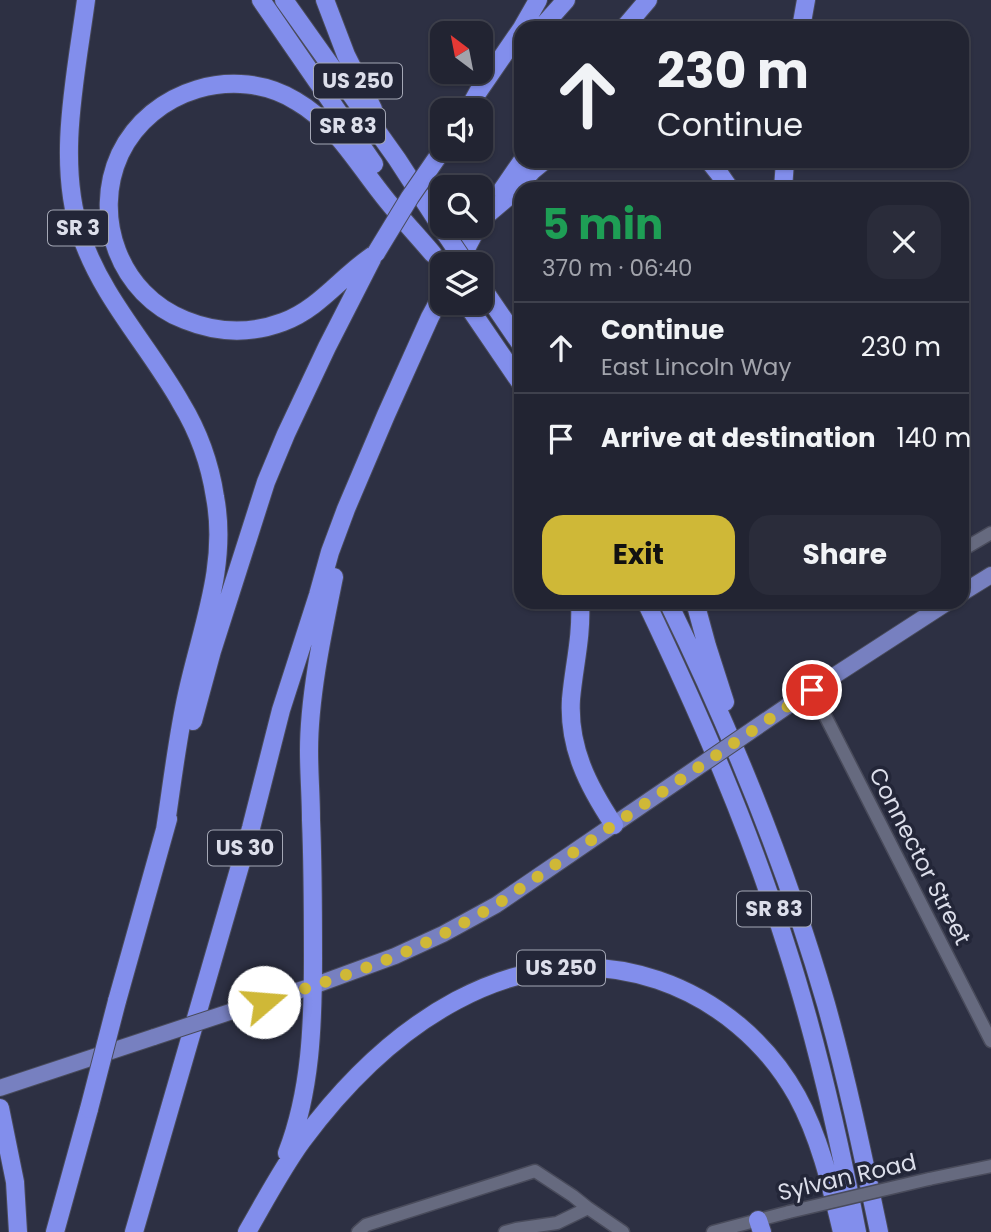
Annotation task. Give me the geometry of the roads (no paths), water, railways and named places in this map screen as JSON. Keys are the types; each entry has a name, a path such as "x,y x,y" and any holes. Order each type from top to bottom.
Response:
{"highway":[{"name":"SR 3","path":"86,0 68,153 69,183 75,218 87,254 99,277 181,402 193,426 208,466 218,519 218,546 210,608 187,695 165,830"},
{"name":"SR 83","path":"261,0 339,111 432,252"},
{"path":"284,0 397,159"},
{"name":"US 250","path":"325,0 346,55 397,159 458,252"},
{"path":"526,21 538,0"},
{"path":"547,21 566,0"},
{"path":"630,21 648,0"},
{"path":"802,21 806,0"},
{"path":"475,98 514,40"},
{"path":"484,98 514,62"},
{"path":"376,253 316,303 284,322 265,328 236,331 190,322 153,302 134,283 118,257 111,231 109,205 117,161 129,139 145,120 177,97 192,90 221,84 235,83 267,88 296,100 330,128 430,252"},
{"path":"55,1232 204,679 266,482 327,347 376,253 435,161"},
{"path":"493,202 517,168"},
{"path":"522,182 535,168"},
{"path":"715,168 725,182"},
{"path":"493,209 514,191"},
{"path":"493,299 514,316"},
{"path":"493,304 514,334"},
{"name":"US 30","path":"134,1232 248,839 281,710 330,552 363,467 431,315"},
{"path":"475,315 514,373"},
{"path":"488,334 502,370 514,389"},
{"path":"256,1216 287,1154 301,1110 308,1072 313,986 309,730 326,615 363,467"},
{"path":"580,609 581,631 571,698 572,726 578,758 585,776 614,825"},
{"name":"SR 83","path":"649,609 729,787 780,925 823,1076 857,1232"},
{"path":"671,609 728,733 796,909 845,1078 879,1232"},
{"path":"697,609 728,710 814,936 825,1003"},
{"name":"US 250","path":"247,1232 282,1171 318,1121 368,1066 421,1022 464,995 514,976 565,967 617,970 671,985 711,1005 754,1038 777,1064 806,1112 820,1150 842,1232"},
{"path":"0,1108 15,1182 18,1232"}],"main road":[{"path":"969,589 991,575"},
{"path":"0,1088 313,986 395,956 443,934 496,905 786,707 937,609"}],"street":[{"path":"969,546 991,533"},
{"name":"Connector Street","path":"812,690 991,1041"},
{"name":"Sylvan Road","path":"713,1232 760,1226 789,1212 991,1166"},
{"path":"358,1232 366,1225 535,1171 624,1232"},
{"path":"505,1232 557,1223 588,1208"}]}
